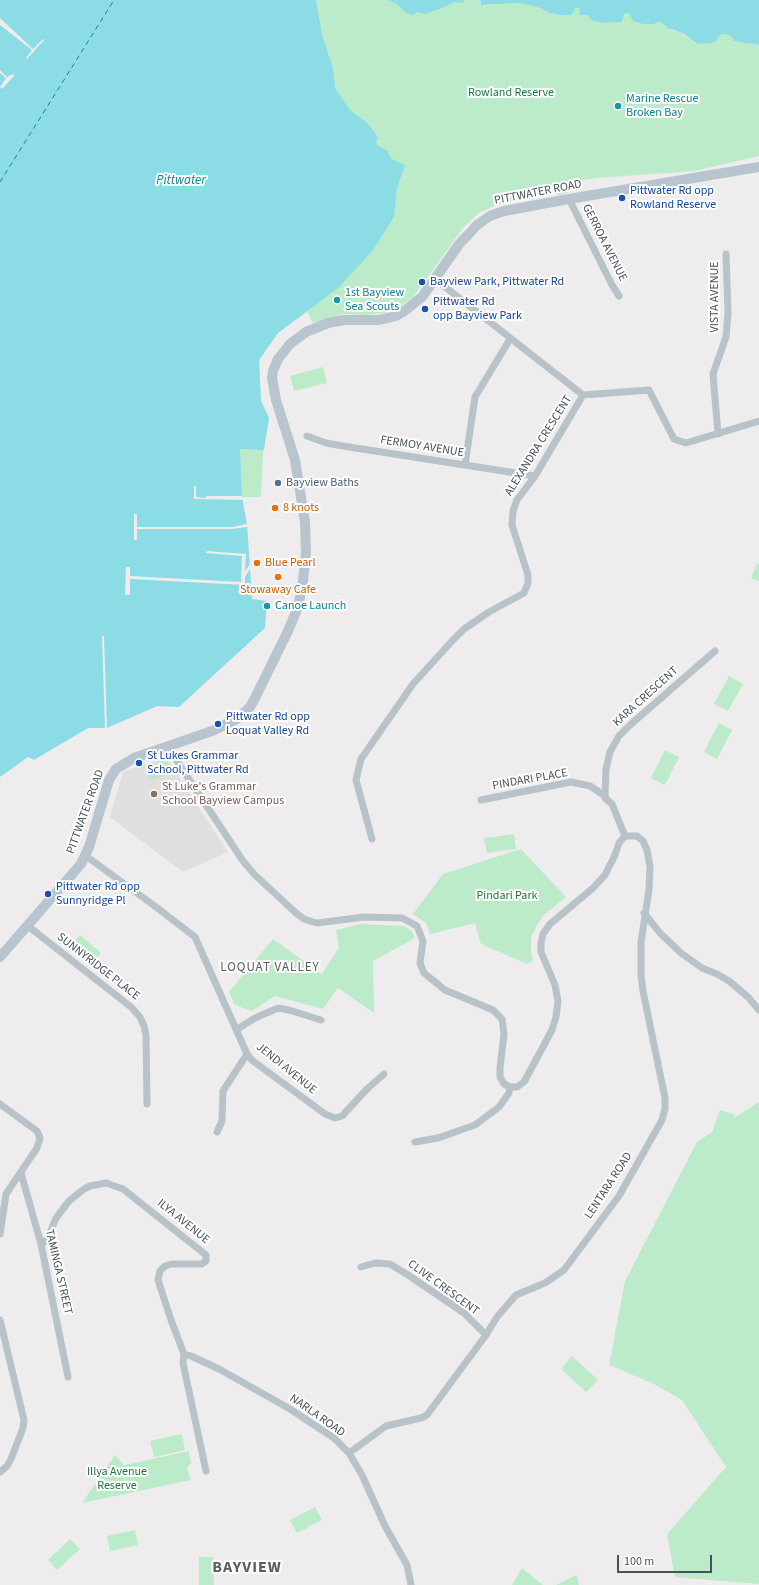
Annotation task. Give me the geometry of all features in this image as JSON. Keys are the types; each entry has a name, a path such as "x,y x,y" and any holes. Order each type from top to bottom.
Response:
{"main road":[{"name":"PITTWATER ROAD","path":"0,957 76,870 86,856 112,774 116,769 128,760 229,724 237,719 250,707 288,631 298,607 305,567 305,522 296,460 272,384 273,370 278,359 295,340 306,332 320,325 336,321 379,320 396,316 417,302 460,243 477,225 490,216 504,211 569,199 759,167"}],"street":[{"name":"GERROA AVENUE","path":"569,199 619,296"},
{"name":"VISTA AVENUE","path":"718,434 713,374 726,337 728,313 726,254"},
{"path":"435,279 583,395 648,390 674,439 686,443 759,421"},
{"path":"465,465 476,397 510,339"},
{"name":"ALEXANDRA CRESCENT","path":"372,839 356,780 361,759 413,684 459,635 489,612 524,593 528,583 528,575 512,525 513,511 517,500 535,476 583,395"},
{"name":"FERMOY AVENUE","path":"307,436 326,443 535,476"},
{"name":"KARA CRESCENT","path":"605,796 606,769 610,752 619,736 715,651"},
{"path":"167,746 243,861 256,876 304,919 317,923 372,917 402,918 417,926 423,941 420,963 424,973 445,990 493,1010 502,1019 504,1034 500,1077 504,1084 510,1087 517,1087 524,1082 552,1030 556,1017 558,1001 556,985 541,952 543,934 550,924 593,888 605,875 616,855 619,843 625,836 612,804 605,798 605,796"},
{"name":"PINDARI PLACE","path":"481,800 571,782 590,786 605,796"},
{"name":"LENTARA ROAD","path":"349,1453 386,1426 421,1418 427,1415 498,1317 516,1295 545,1282 564,1270 619,1196 662,1120 665,1109 665,1098 643,991 641,974 641,942 650,878 650,867 647,850 641,838 633,835 625,836"},
{"name":"JENDI AVENUE","path":"86,856 195,937 247,1054 253,1061 325,1114 335,1118 342,1116 367,1088 384,1074"},
{"path":"644,913 660,933 681,953 702,968 729,981 748,997 759,1010"},
{"name":"SUNNYRIDGE PLACE","path":"28,926 131,1007 140,1016 146,1035 147,1104"},
{"path":"236,1030 255,1018 278,1008 321,1020"},
{"path":"217,1132 222,1121 223,1091 247,1054"},
{"path":"415,1142 438,1138 475,1125 499,1107 510,1087"},
{"path":"0,1104 36,1130 39,1135 38,1145 22,1167 20,1173 17,1175 6,1194 0,1234"},
{"name":"TAMINGA STREET","path":"20,1173 41,1244 68,1377"},
{"name":"ILYA AVENUE","path":"41,1244 47,1240 56,1218 69,1201 84,1189 96,1184 106,1183 118,1186 151,1210 201,1251 207,1258 202,1264 167,1264 160,1271 158,1276 159,1285 184,1354 183,1363 206,1471"},
{"name":"CLIVE CRESCENT","path":"361,1267 375,1263 390,1264 464,1313 486,1335"},
{"path":"0,1320 24,1420 23,1428 11,1459 7,1466 0,1472"},
{"name":"NARLA ROAD","path":"184,1354 219,1369 290,1409 334,1438 349,1453 362,1475 385,1526 407,1565 411,1585"}],"shaded area":[{"name":"St Luke's Grammar School Bayview Campus","path":"166,757 228,852 183,872 110,817 123,772"}],"green space":[{"name":"Rowland Reserve","path":"276,0 480,0 480,4 487,5 514,2 538,7 550,13 561,15 571,15 576,8 578,8 592,21 604,23 621,22 624,14 629,13 643,24 654,24 657,22 662,23 669,29 680,32 695,43 701,44 716,41 720,35 724,34 731,36 734,41 759,45 759,156 695,171 597,178 566,182 564,184 566,186 570,186 570,190 567,193 558,195 555,194 551,187 547,185 540,186 531,193 523,195 519,199 497,205 480,212 463,228 414,296 397,309 385,313 366,315 343,314 313,323 307,311 278,333 259,360 261,401 269,418 263,453 261,497 242,497 236,415"},
{"path":"323,367 327,383 294,391 290,376"},
{"path":"757,564 759,564 759,581 751,578"},
{"path":"729,676 743,684 728,711 714,704"},
{"path":"719,723 732,730 717,759 704,752"},
{"path":"665,750 679,757 665,785 651,778"},
{"path":"167,761 172,772 150,781 146,771"},
{"path":"514,834 516,849 487,853 484,838"},
{"name":"Pindari Park","path":"521,849 566,897 544,915 537,925 531,937 533,961 527,964 481,944 475,923 430,934 426,923 413,914 443,874"},
{"path":"361,924 404,926 412,931 415,938 373,961 374,1013 338,988 323,1009 275,996 252,1011 235,1005 229,992 273,939 322,974 339,947 336,930"},
{"path":"80,935 101,953 92,965 70,946"},
{"path":"759,1102 759,1584 675,1577 667,1534 726,1467 682,1400 652,1383 609,1365 625,1281 697,1142 712,1132 720,1110 735,1115 734,1118"},
{"path":"572,1356 598,1380 586,1392 561,1369"},
{"path":"182,1434 185,1450 154,1457 150,1441"},
{"name":"Illya Avenue Reserve","path":"189,1451 191,1463 187,1469 191,1480 82,1503 115,1455 124,1465"},
{"path":"315,1507 322,1520 297,1533 290,1520"},
{"path":"135,1530 138,1545 110,1551 107,1536"},
{"path":"70,1539 80,1549 57,1570 48,1560"},
{"path":"199,1557 213,1557 214,1585 199,1585"},
{"path":"522,1568 543,1585 512,1585"},
{"path":"577,1575 579,1585 556,1585"}],"water":[{"name":"Pittwater","path":"0,0 316,0 322,35 333,68 335,88 350,110 366,122 376,134 378,138 376,142 377,145 388,151 391,159 405,165 397,188 394,217 373,250 338,288 278,333 259,360 261,401 269,418 264,450 240,449 242,497 247,524 252,599 267,601 265,628 179,707 157,706 107,728 88,728 34,760 28,757 0,777"},
{"path":"389,0 465,0 463,3 456,2 426,14 417,12 414,15 406,13 397,4"},
{"path":"480,0 759,0 759,45 734,41 731,36 724,34 720,35 716,41 711,43 697,44 684,34 669,29 662,23 658,22 654,24 643,24 633,21 629,13 624,14 621,22 604,23 592,21 587,15 579,15 580,9 578,8 576,8 571,15 561,15 550,13 538,7 518,3 481,5"}],"pier":[{"path":"0,18 33,49 43,39 44,40 27,59 26,58 32,50 0,25"},
{"path":"0,70 7,77 13,74 14,76 2,89 0,87 6,78 0,73"},
{"path":"194,486 196,486 196,497 242,496 243,500 194,499"},
{"path":"134,514 137,514 137,527 232,527 247,524 247,527 232,529 137,529 137,540 134,540"},
{"path":"207,551 246,554 245,571 250,564 250,569 245,577 245,585 130,579 130,595 125,595 126,567 130,567 130,576 241,582 242,556 206,553"},
{"path":"102,636 104,636 107,728 105,728"}],"ferry route":[{"path":"0,182 114,0"}],"place":[{"name":"Marine Rescue Broken Bay","path":"618,106"},
{"name":"Pittwater Rd opp Rowland Reserve","path":"622,198"},
{"name":"Bayview Park, Pittwater Rd","path":"422,282"},
{"name":"1st Bayview Sea Scouts","path":"337,300"},
{"name":"Pittwater Rd opp Bayview Park","path":"425,309"},
{"name":"Bayview Baths","path":"278,483"},
{"name":"8 knots","path":"275,508"},
{"name":"Blue Pearl","path":"257,563"},
{"name":"Stowaway Cafe","path":"278,577"},
{"name":"Canoe Launch","path":"267,606"},
{"name":"Pittwater Rd opp Loquat Valley Rd","path":"218,724"},
{"name":"St Lukes Grammar School, Pittwater Rd","path":"139,763"},
{"name":"St Luke's Grammar School Bayview Campus","path":"154,794"},
{"name":"Pittwater Rd opp Sunnyridge Pl","path":"48,894"}],"district":[{"name":"LOQUAT VALLEY","path":"270,968"},
{"name":"BAYVIEW","path":"247,1568"}]}
